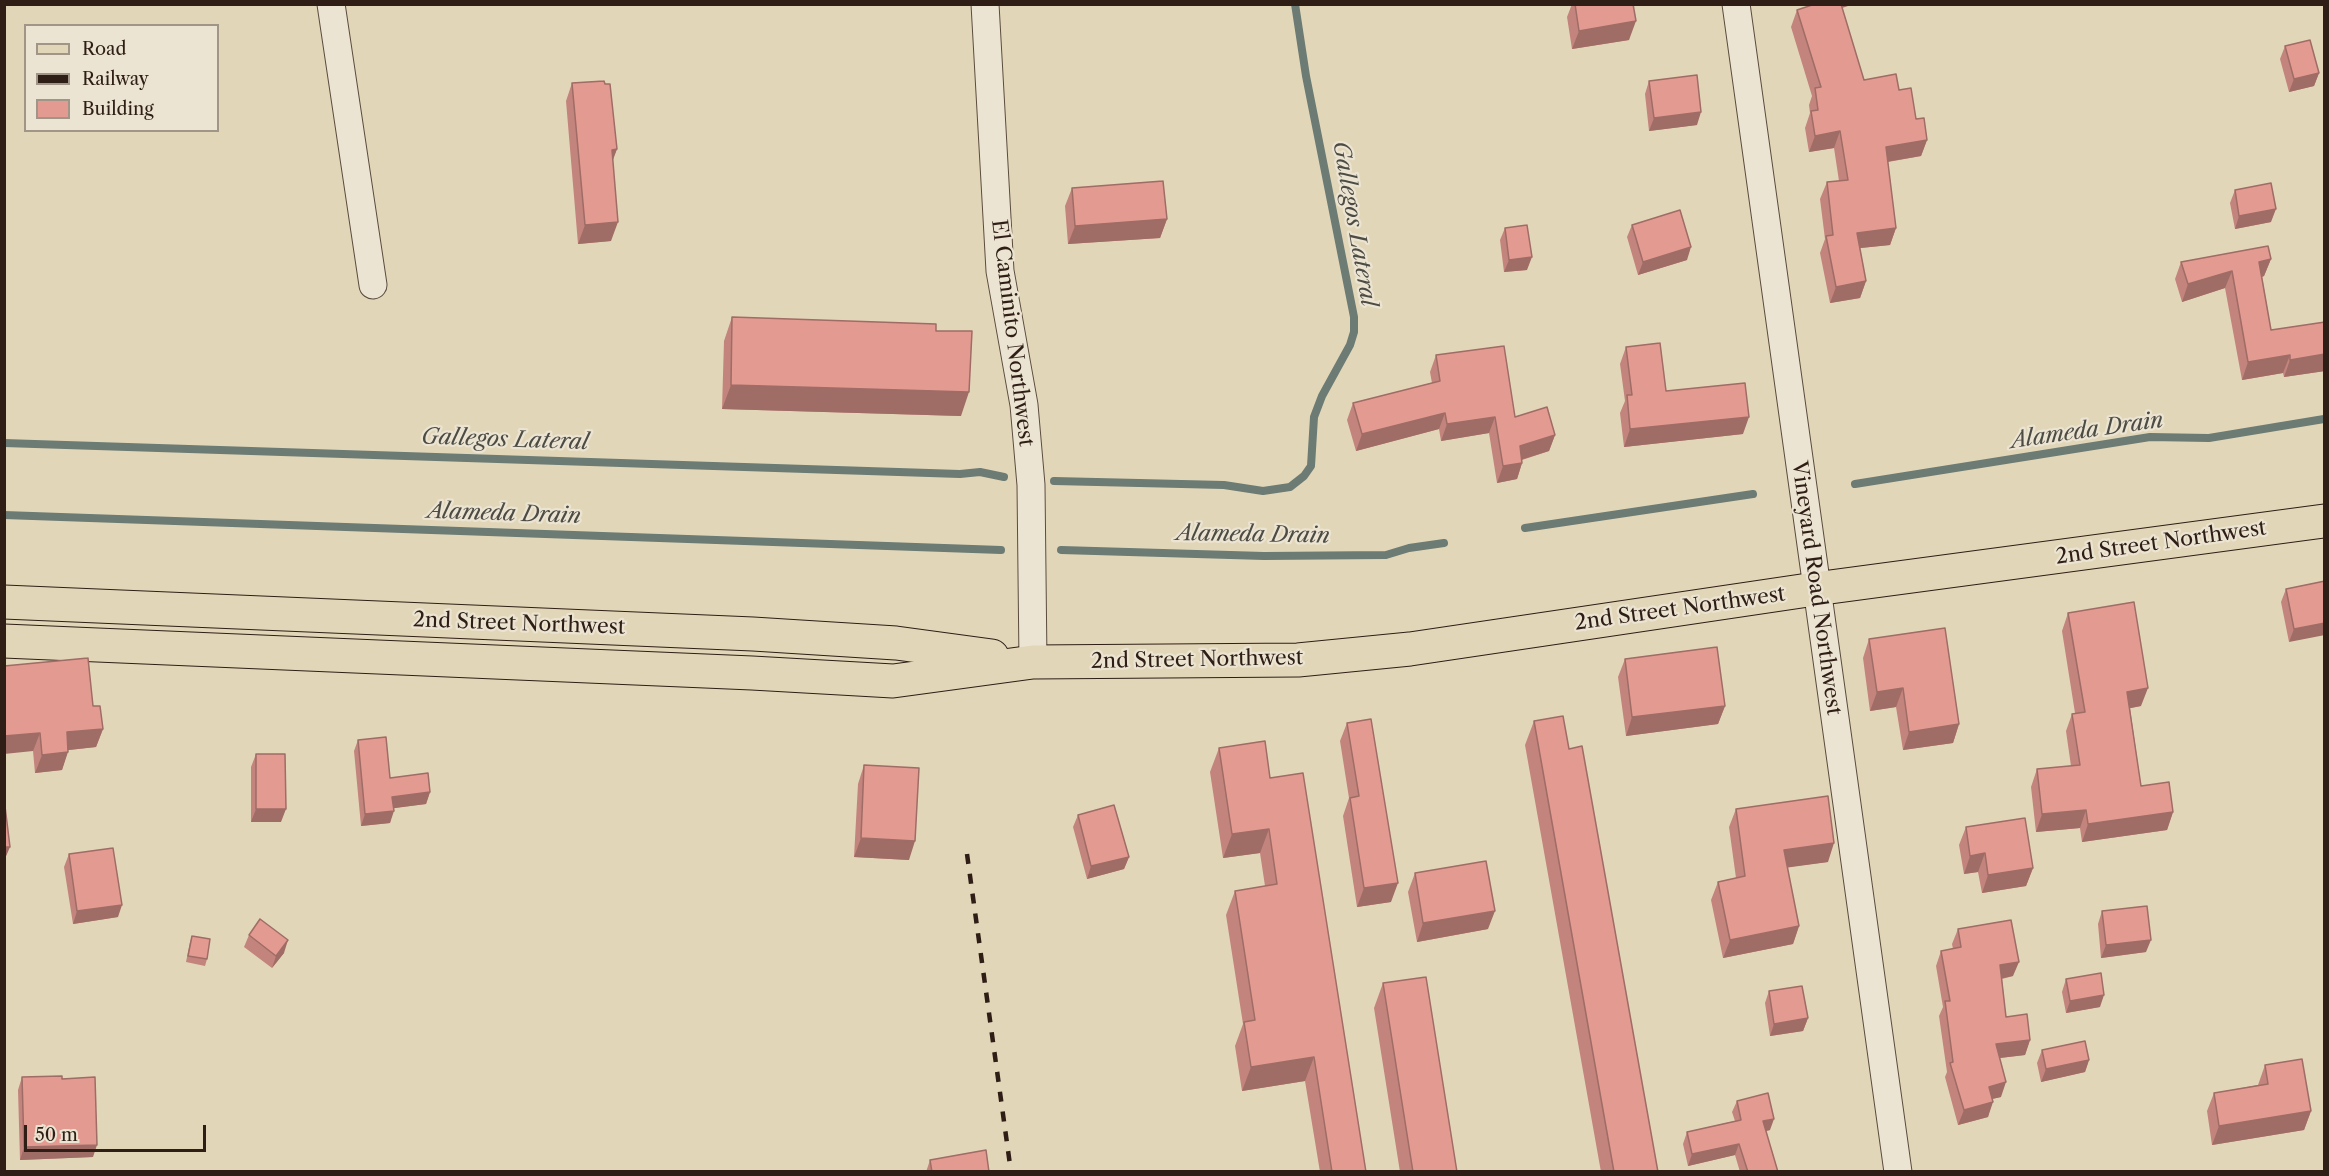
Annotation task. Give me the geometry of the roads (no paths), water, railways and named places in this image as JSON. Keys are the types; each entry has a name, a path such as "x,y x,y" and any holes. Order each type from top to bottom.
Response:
{"main road":[{"name":"2nd Street Northwest","path":"4,641 893,681 1033,662 1298,660 1410,649 1815,589 2325,521"},
{"name":"2nd Street Northwest","path":"4,602 753,634 896,643 1033,662"}],"street":[{"path":"331,4 373,285"},
{"name":"El Caminito Northwest","path":"985,4 1000,271 1024,405 1030,485 1033,662"},
{"name":"Vineyard Road Northwest","path":"1736,4 1815,589 1898,1172"}],"waterway":[{"name":"Gallegos Lateral","path":"1054,481 1224,485 1263,491 1290,487 1304,476 1311,466 1314,417 1322,396 1350,345 1354,332 1354,317 1306,76 1295,4"},
{"name":"Alameda Drain","path":"1855,484 2150,437 2209,438 2324,419"},
{"name":"Gallegos Lateral","path":"4,443 960,474 980,472 1004,477"},
{"name":"Alameda Drain","path":"1525,528 1753,494"},
{"name":"Alameda Drain","path":"4,515 1001,550"},
{"name":"Alameda Drain","path":"1061,550 1264,556 1386,555 1409,548 1444,543"}],"railway":[{"path":"967,854 1011,1172"}]}
